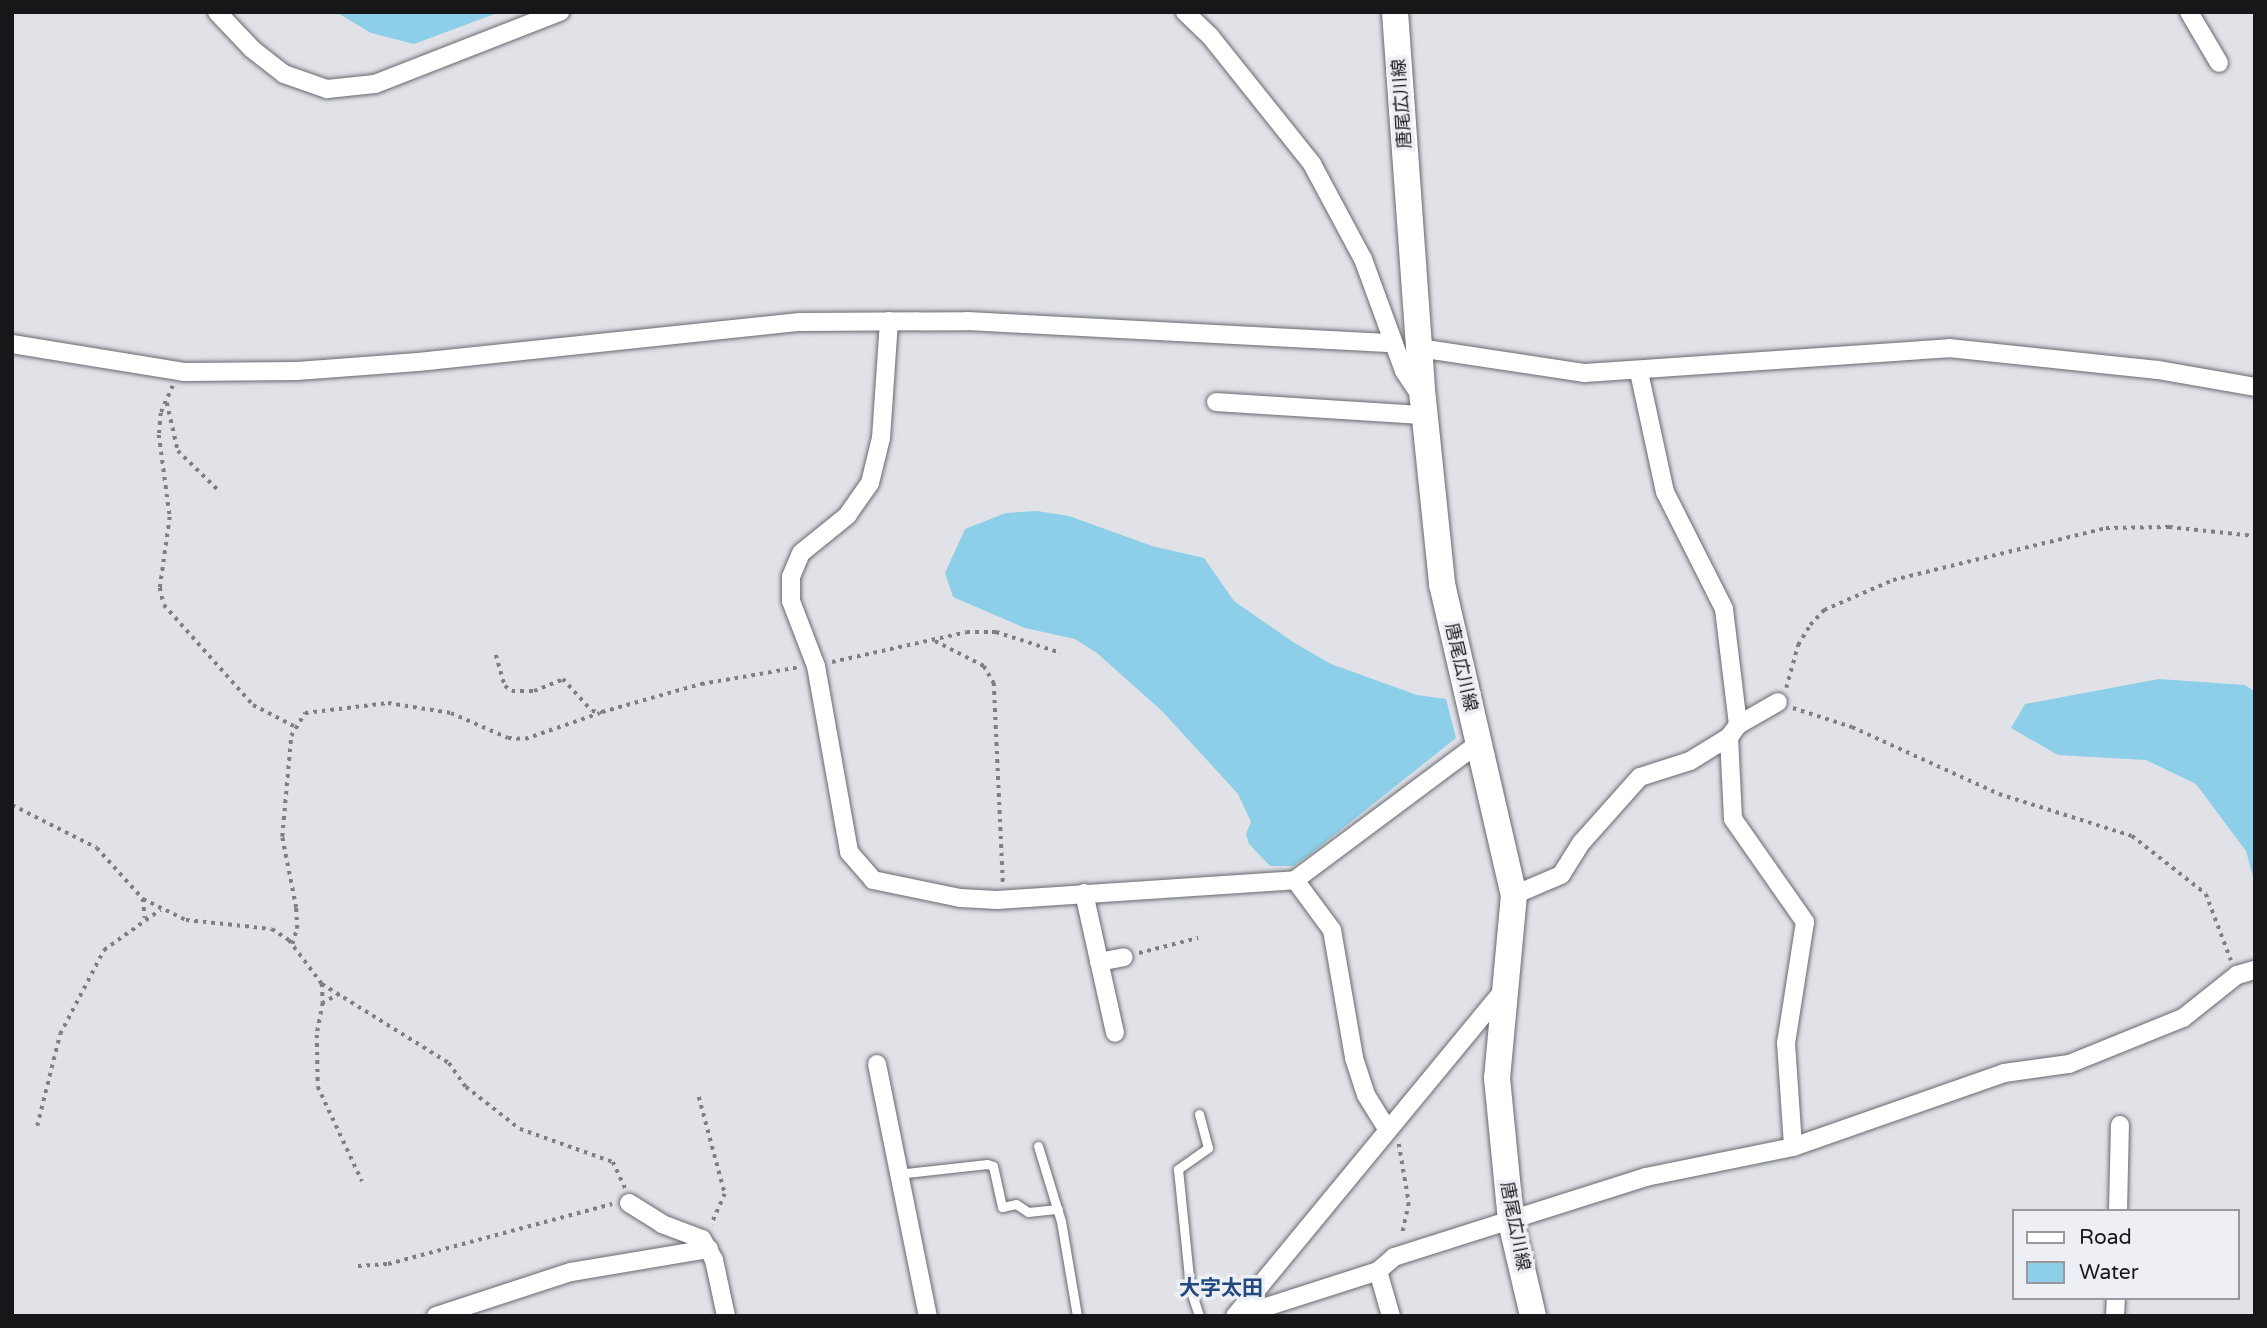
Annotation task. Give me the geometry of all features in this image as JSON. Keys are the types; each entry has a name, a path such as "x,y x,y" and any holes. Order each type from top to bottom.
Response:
{"main road":[{"name":"唐尾広川線","path":"1395,12 1419,348 1442,584 1514,895 1502,992 1497,1078 1511,1222 1532,1316"}],"street":[{"path":"217,12 252,49 284,74 327,89 375,85 561,12"},
{"path":"1185,12 1210,36 1312,164 1363,259 1392,343 1404,372 1424,407"},
{"path":"2189,12 2219,63"},
{"path":"12,344 178,371 310,370 800,322 889,321 1392,343"},
{"path":"889,321 881,438 870,483 848,515 801,553 791,577 791,601 816,666 849,852 856,865 873,880 960,898 1006,900 1084,893 1183,891 1294,880 1479,743"},
{"path":"1419,348 1585,373 1639,372 1949,348 2158,370 2255,387"},
{"path":"1639,372 1665,492 1724,609 1734,731 1733,819 1805,922 1786,1043 1793,1147"},
{"path":"1216,402 1424,407"},
{"path":"1514,895 1561,875 1581,842 1640,777 1690,761 1778,702"},
{"path":"1294,880 1332,930 1354,1058 1366,1095 1390,1125"},
{"path":"1084,893 1115,1033"},
{"path":"1099,962 1124,957"},
{"path":"1237,1316 1378,1270 1394,1257 1646,1177 1793,1147 2004,1073 2069,1064 2183,1018 2237,975 2255,970"},
{"path":"1237,1316 1390,1125 1502,992"},
{"path":"877,1064 897,1174 928,1316"},
{"path":"2118,1209 2120,1125"},
{"path":"629,1203 707,1247 726,1316"},
{"path":"436,1316 571,1272 707,1247"},
{"path":"1378,1270 1391,1316"}],"lane":[{"path":"1199,1114 1208,1147 1178,1169 1190,1288 1199,1316"},
{"path":"1038,1146 1058,1209 1077,1316"},
{"path":"897,1174 987,1164 993,1166 1002,1207 1016,1204 1028,1212 1058,1209"}],"path":[{"path":"178,371 159,435 170,517 160,588 164,605 253,705 294,726"},
{"path":"167,403 178,451 218,491"},
{"path":"2237,975 2206,894 2132,836 1999,794 1853,727 1778,702 1810,625 1844,599 1892,580 2106,528 2169,527 2255,536"},
{"path":"292,944 297,929 296,908 282,837 294,726 305,713 320,709 388,704 451,713 508,738 525,738 602,712 701,684 816,666 933,640 996,632 1061,653"},
{"path":"933,640 984,666 994,683 1002,791 999,862 1006,900"},
{"path":"496,655 505,686 512,691 534,691 563,678 592,711 602,712"},
{"path":"12,805 97,848 143,899 160,910 218,926 272,929 292,944 321,984 449,1063 466,1087 520,1129 612,1163 623,1177 629,1203 548,1220 388,1264 358,1266"},
{"path":"143,899 145,919"},
{"path":"37,1126 66,1022 104,950 160,910"},
{"path":"1124,957 1198,938"},
{"path":"321,984 323,1003 317,1035 319,1094 362,1181"},
{"path":"323,1003 340,994"},
{"path":"699,1097 725,1194 707,1247"},
{"path":"1390,1125 1409,1203 1394,1257"}],"water":[{"path":"336,12 500,12 414,44 371,33"},
{"path":"1037,511 1069,516 1152,546 1204,558 1234,601 1293,642 1331,664 1417,695 1446,699 1456,738 1309,855 1293,866 1270,866 1249,844 1246,834 1251,822 1238,794 1162,711 1097,653 1075,639 1025,628 953,597 945,573 965,529 1006,513"},
{"path":"2159,679 2245,685 2255,692 2255,884 2246,851 2196,784 2146,760 2058,755 2011,728 2025,704"}],"district":[{"name":"大字太田","path":"1221,1289"}]}
